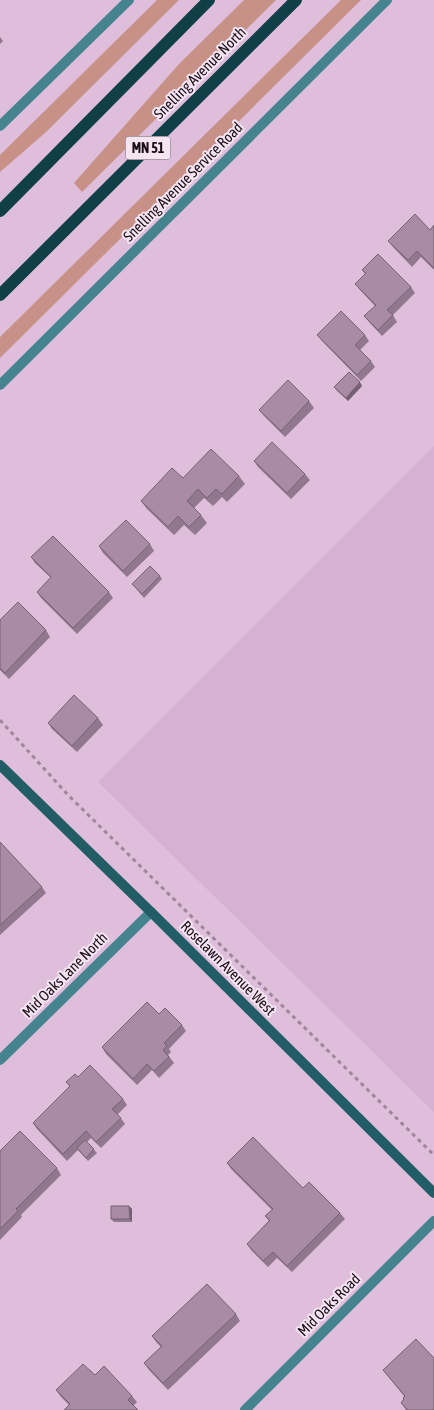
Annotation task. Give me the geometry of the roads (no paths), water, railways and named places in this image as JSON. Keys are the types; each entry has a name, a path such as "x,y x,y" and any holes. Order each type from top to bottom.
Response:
{"main road":[{"path":"0,211 209,0"},
{"name":"Snelling Avenue North","path":"0,296 296,0"}],"street":[{"path":"0,126 129,0"},
{"name":"Snelling Avenue Service Road","path":"0,385 387,0"},
{"name":"Roselawn Avenue West","path":"0,765 434,1193"},
{"name":"Mid Oaks Lane North","path":"0,1060 151,912"},
{"name":"Mid Oaks Road","path":"245,1410 434,1221"}]}
